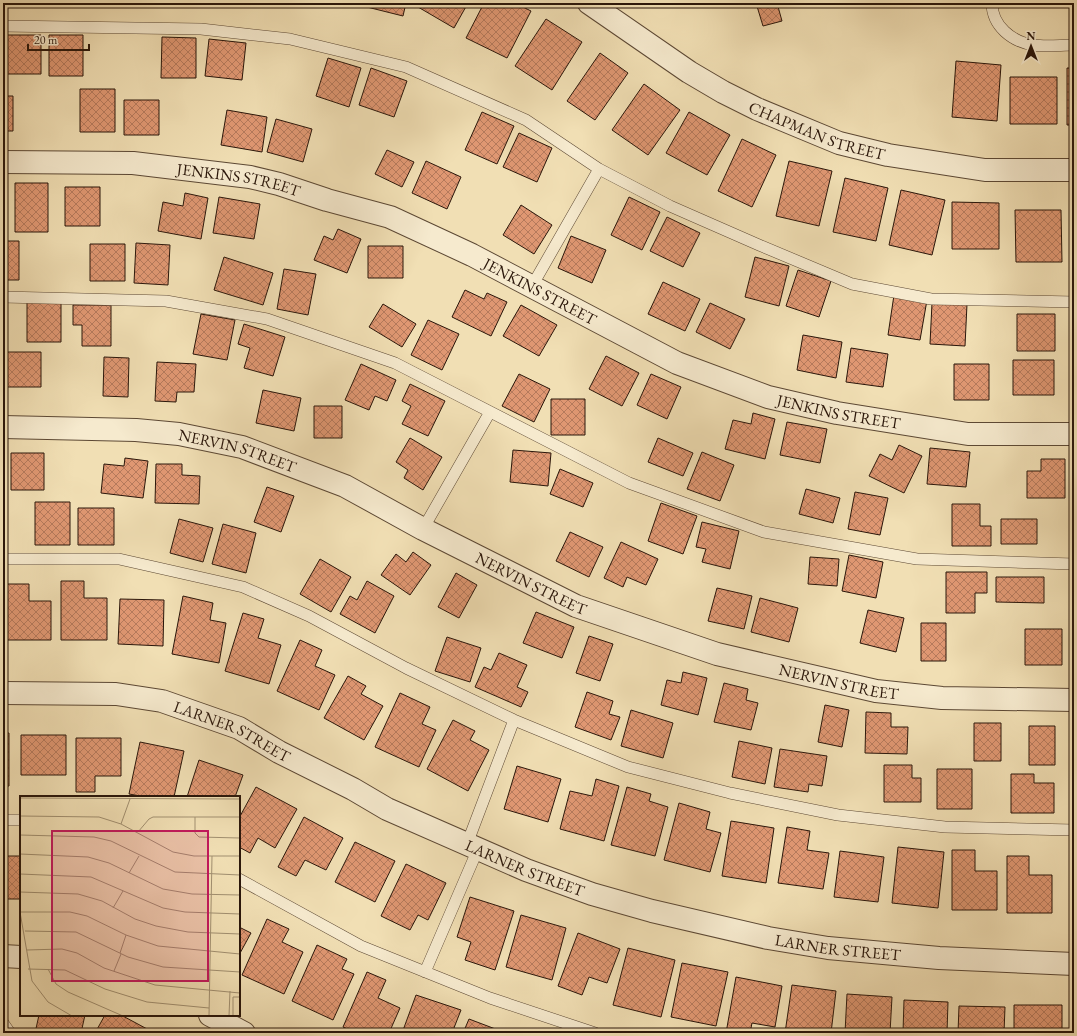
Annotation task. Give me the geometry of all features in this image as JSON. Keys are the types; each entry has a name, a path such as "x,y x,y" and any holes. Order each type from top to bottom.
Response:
{"street":[{"name":"CHAPMAN STREET","path":"591,3 688,72 723,92 757,109 839,143 888,155 985,170 1074,170"},
{"name":"JENKINS STREET","path":"3,162 133,163 264,180 327,200 390,217 472,254 677,363 768,397 837,414 968,434 1074,434"},
{"name":"NERVIN STREET","path":"3,427 179,434 242,447 346,486 423,529 576,606 717,654 876,691 942,698 1074,700"},
{"name":"LARNER STREET","path":"3,693 116,694 162,701 239,728 279,752 353,789 387,809 472,847 526,870 592,894 652,911 768,938 828,948 939,958 1074,964"},
{"path":"3,956 20,956"},
{"path":"212,1016 244,1033"}],"lane":[{"path":"992,3 992,10 998,26 1014,40 1034,46 1074,45"},
{"path":"3,26 201,29 290,39 406,67 526,120 599,169 670,206 852,284 931,299 1074,302"},
{"path":"532,286 599,169"},
{"path":"3,297 166,301 268,320 395,363 629,483 764,532 917,559 1074,564"},
{"path":"423,529 490,412"},
{"path":"3,559 119,559 243,587 309,616 406,668 514,720 628,767 730,793 838,815 945,828 1074,830"},
{"path":"425,972 472,847 514,720"},
{"path":"3,820 20,820"},
{"path":"240,880 361,946 490,998 595,1033"},
{"path":"3,1023 10,1033"}],"building":[{"path":"360,3 406,3 403,16 359,5"},
{"path":"420,3 468,3 454,28 418,7"},
{"path":"484,3 515,3 531,11 507,58 466,38"},
{"path":"756,3 777,3 782,21 763,26"},
{"path":"546,19 582,42 552,90 515,66"},
{"path":"5,35 41,35 41,74 5,74"},
{"path":"49,35 83,35 83,76 49,76"},
{"path":"162,37 196,38 196,78 161,78"},
{"path":"209,39 246,43 242,80 205,76"},
{"path":"600,53 628,73 595,120 567,101"},
{"path":"328,58 361,68 349,107 316,96"},
{"path":"956,61 1001,65 997,121 952,117"},
{"path":"371,68 407,81 394,117 359,105"},
{"path":"1067,68 1074,68 1074,125 1067,125"},
{"path":"1010,77 1057,77 1057,124 1010,124"},
{"path":"644,84 680,110 648,155 612,130"},
{"path":"80,89 115,89 115,132 80,132"},
{"path":"3,96 13,96 13,131 3,131"},
{"path":"124,100 159,100 159,135 124,135"},
{"path":"227,110 267,117 262,152 221,145"},
{"path":"482,112 514,126 497,164 465,150"},
{"path":"689,112 730,135 707,175 666,153"},
{"path":"276,119 312,129 303,162 267,152"},
{"path":"519,133 552,148 537,182 503,167"},
{"path":"742,139 776,155 752,207 718,191"},
{"path":"387,150 414,162 402,187 375,174"},
{"path":"426,161 461,177 447,209 412,193"},
{"path":"789,161 832,171 819,226 776,216"},
{"path":"845,178 888,188 876,241 833,232"},
{"path":"15,183 48,183 48,232 15,232"},
{"path":"65,187 100,187 100,226 65,226"},
{"path":"901,190 945,200 932,255 889,245"},
{"path":"185,193 208,198 201,239 158,231 163,202 183,206"},
{"path":"219,197 260,204 254,239 213,233"},
{"path":"629,197 660,212 642,250 611,235"},
{"path":"952,202 999,203 999,249 952,249"},
{"path":"521,205 552,225 534,254 503,235"},
{"path":"1015,210 1061,210 1062,262 1016,262"},
{"path":"667,217 700,233 683,267 650,251"},
{"path":"338,229 361,239 347,273 314,260 324,236 333,240"},
{"path":"571,236 606,250 592,283 558,268"},
{"path":"3,241 19,241 19,280 3,280"},
{"path":"136,243 170,245 168,285 134,283"},
{"path":"90,244 125,244 125,281 90,281"},
{"path":"368,246 403,246 403,278 368,278"},
{"path":"224,257 273,273 263,305 214,290"},
{"path":"755,257 789,266 779,306 745,297"},
{"path":"284,269 316,274 308,315 277,309"},
{"path":"798,270 831,281 819,317 786,306"},
{"path":"663,282 700,299 685,331 648,314"},
{"path":"465,290 484,299 487,293 507,302 491,336 452,317"},
{"path":"894,295 927,300 920,340 888,335"},
{"path":"27,301 61,301 61,342 27,342"},
{"path":"710,303 745,319 730,349 696,332"},
{"path":"932,303 967,304 965,346 930,344"},
{"path":"383,304 416,324 402,347 369,327"},
{"path":"73,305 111,305 111,346 82,346 82,325 73,325"},
{"path":"521,305 557,325 539,356 503,336"},
{"path":"201,314 235,320 227,360 193,354"},
{"path":"1017,314 1055,314 1055,351 1017,351"},
{"path":"428,320 459,334 442,370 411,355"},
{"path":"244,324 285,337 273,376 244,368 250,348 238,344"},
{"path":"803,335 842,342 836,378 797,370"},
{"path":"851,348 888,354 883,387 846,382"},
{"path":"3,352 41,352 41,387 3,387"},
{"path":"606,356 639,373 622,406 589,389"},
{"path":"104,357 129,358 128,397 103,396"},
{"path":"1013,360 1054,360 1054,395 1013,395"},
{"path":"157,362 196,364 194,392 177,392 176,402 155,401"},
{"path":"361,364 396,380 387,401 375,396 369,410 345,400"},
{"path":"954,364 989,364 989,400 954,400"},
{"path":"519,374 550,389 534,422 502,406"},
{"path":"651,374 681,387 667,419 637,405"},
{"path":"410,384 445,401 428,436 402,424 411,406 402,401"},
{"path":"263,390 301,398 294,431 256,423"},
{"path":"551,399 585,399 585,435 551,435"},
{"path":"314,406 342,406 342,438 314,438"},
{"path":"753,413 775,419 765,459 725,449 733,420 751,424"},
{"path":"787,422 827,429 820,463 780,455"},
{"path":"410,438 442,457 423,490 404,478 408,470 396,462"},
{"path":"658,438 693,453 683,476 648,462"},
{"path":"899,445 922,456 904,493 869,476 880,454 892,460"},
{"path":"930,448 970,452 966,487 927,484"},
{"path":"513,450 551,453 548,486 510,482"},
{"path":"702,452 734,465 720,501 687,489"},
{"path":"11,453 44,453 44,490 11,490"},
{"path":"125,458 148,461 143,498 101,493 104,464 124,466"},
{"path":"1041,459 1065,459 1065,498 1027,498 1027,471 1041,471"},
{"path":"156,464 182,464 182,475 200,476 199,504 155,503"},
{"path":"560,469 593,483 583,507 550,494"},
{"path":"267,487 294,496 281,532 254,522"},
{"path":"806,489 840,498 833,523 799,514"},
{"path":"855,492 888,498 880,535 848,529"},
{"path":"35,502 70,502 70,545 35,545"},
{"path":"661,503 697,516 683,554 648,541"},
{"path":"952,504 980,504 980,526 991,526 991,546 952,546"},
{"path":"78,508 114,508 114,545 78,545"},
{"path":"179,519 213,528 203,562 170,553"},
{"path":"1001,519 1037,519 1037,544 1001,544"},
{"path":"702,522 739,531 730,569 702,562 706,549 696,547"},
{"path":"223,524 256,533 246,573 212,564"},
{"path":"570,532 603,547 589,577 556,561"},
{"path":"621,542 658,559 646,585 627,577 623,587 604,578"},
{"path":"413,552 431,565 410,595 381,575 396,554 406,562"},
{"path":"849,555 883,562 876,598 842,591"},
{"path":"810,557 839,559 837,586 808,584"},
{"path":"320,559 351,577 331,612 300,594"},
{"path":"946,572 987,572 987,593 975,593 975,613 946,613"},
{"path":"456,573 477,585 459,618 438,607"},
{"path":"996,577 1044,577 1044,603 996,602"},
{"path":"61,581 84,581 84,598 107,598 107,640 61,640"},
{"path":"367,581 394,596 375,633 340,614 350,596 357,600"},
{"path":"6,584 29,584 29,601 51,601 51,640 6,640"},
{"path":"717,588 752,596 744,629 708,621"},
{"path":"183,596 213,603 210,620 226,623 219,663 172,654"},
{"path":"760,598 798,608 789,642 751,632"},
{"path":"120,599 164,600 163,646 118,644"},
{"path":"868,610 904,618 896,652 860,643"},
{"path":"536,612 574,627 562,658 523,643"},
{"path":"243,613 264,619 258,638 281,645 269,684 225,671"},
{"path":"921,623 946,623 946,661 921,661"},
{"path":"1025,629 1062,629 1062,665 1025,665"},
{"path":"589,636 613,644 600,681 576,673"},
{"path":"447,637 481,648 470,682 435,671"},
{"path":"300,640 322,650 315,666 335,675 319,710 277,691"},
{"path":"499,653 527,665 517,687 528,692 521,707 475,687 484,667 491,670"},
{"path":"683,672 707,678 698,715 661,705 667,680 681,683"},
{"path":"348,676 366,686 361,694 383,706 364,740 324,718"},
{"path":"724,683 748,689 746,700 758,703 751,730 714,722"},
{"path":"587,692 613,701 609,714 620,717 611,740 575,727"},
{"path":"400,693 430,707 422,724 436,730 419,767 375,747"},
{"path":"825,705 849,710 842,747 818,742"},
{"path":"631,710 673,723 663,758 621,746"},
{"path":"866,712 891,713 891,727 908,727 907,754 865,753"},
{"path":"453,720 475,731 470,740 489,750 468,791 427,769"},
{"path":"974,723 1001,723 1001,761 974,761"},
{"path":"1029,726 1055,726 1055,765 1029,765"},
{"path":"3,733 9,733 9,786 3,786"},
{"path":"21,735 66,735 66,775 21,775"},
{"path":"76,738 121,738 121,776 95,776 95,792 76,792"},
{"path":"739,741 772,748 765,784 732,777"},
{"path":"140,742 184,751 174,796 140,796 129,794"},
{"path":"780,749 827,756 822,786 809,784 808,792 774,787"},
{"path":"199,760 243,775 235,796 187,796"},
{"path":"884,765 912,765 912,778 921,778 921,802 884,802"},
{"path":"517,766 561,779 548,822 504,809"},
{"path":"937,769 972,769 972,809 937,809"},
{"path":"1011,774 1034,774 1034,783 1054,783 1054,813 1011,813"},
{"path":"596,779 619,786 604,841 560,829 570,791 592,796"},
{"path":"256,787 297,809 275,848 258,838 250,853 240,848 240,816"},
{"path":"627,787 651,794 649,801 668,807 655,856 611,845"},
{"path":"679,803 710,812 706,829 721,833 710,872 664,860"},
{"path":"304,817 343,838 326,870 305,860 296,876 278,867"},
{"path":"731,821 774,828 766,883 722,876"},
{"path":"787,827 810,831 807,850 829,853 823,889 778,883"},
{"path":"355,842 395,861 375,902 335,882"},
{"path":"898,847 944,852 938,908 892,903"},
{"path":"952,850 975,850 975,871 997,871 997,910 952,910"},
{"path":"840,851 884,857 878,902 834,897"},
{"path":"3,856 20,856 20,899 3,899"},
{"path":"1007,856 1029,856 1029,875 1052,875 1052,913 1007,913"},
{"path":"406,864 446,883 428,920 418,915 410,930 381,916"},
{"path":"470,897 514,911 495,970 465,960 471,942 457,937"},
{"path":"521,915 566,928 552,980 506,967"},
{"path":"267,919 289,929 282,942 303,952 284,994 242,975"},
{"path":"240,928 251,933 240,953"},
{"path":"578,933 620,949 607,983 589,977 582,995 558,986"},
{"path":"317,945 347,959 342,969 354,974 333,1020 292,1001"},
{"path":"628,948 675,960 661,1017 613,1005"},
{"path":"682,963 728,972 716,1026 671,1017"},
{"path":"367,972 386,980 378,998 400,1008 389,1033 357,1033 343,1027"},
{"path":"736,977 782,986 775,1027 752,1023 750,1033 726,1033"},
{"path":"792,985 836,991 831,1033 785,1033"},
{"path":"847,994 892,997 890,1033 845,1033"},
{"path":"416,995 461,1010 452,1033 402,1033"},
{"path":"904,1000 948,1002 947,1033 903,1033"},
{"path":"1014,1005 1062,1005 1062,1033 1014,1033"},
{"path":"959,1006 1005,1007 1004,1033 958,1033"},
{"path":"39,1016 85,1016 81,1033 35,1033"},
{"path":"104,1016 123,1016 149,1030 148,1033 95,1033"},
{"path":"469,1019 506,1033 463,1033"}]}
